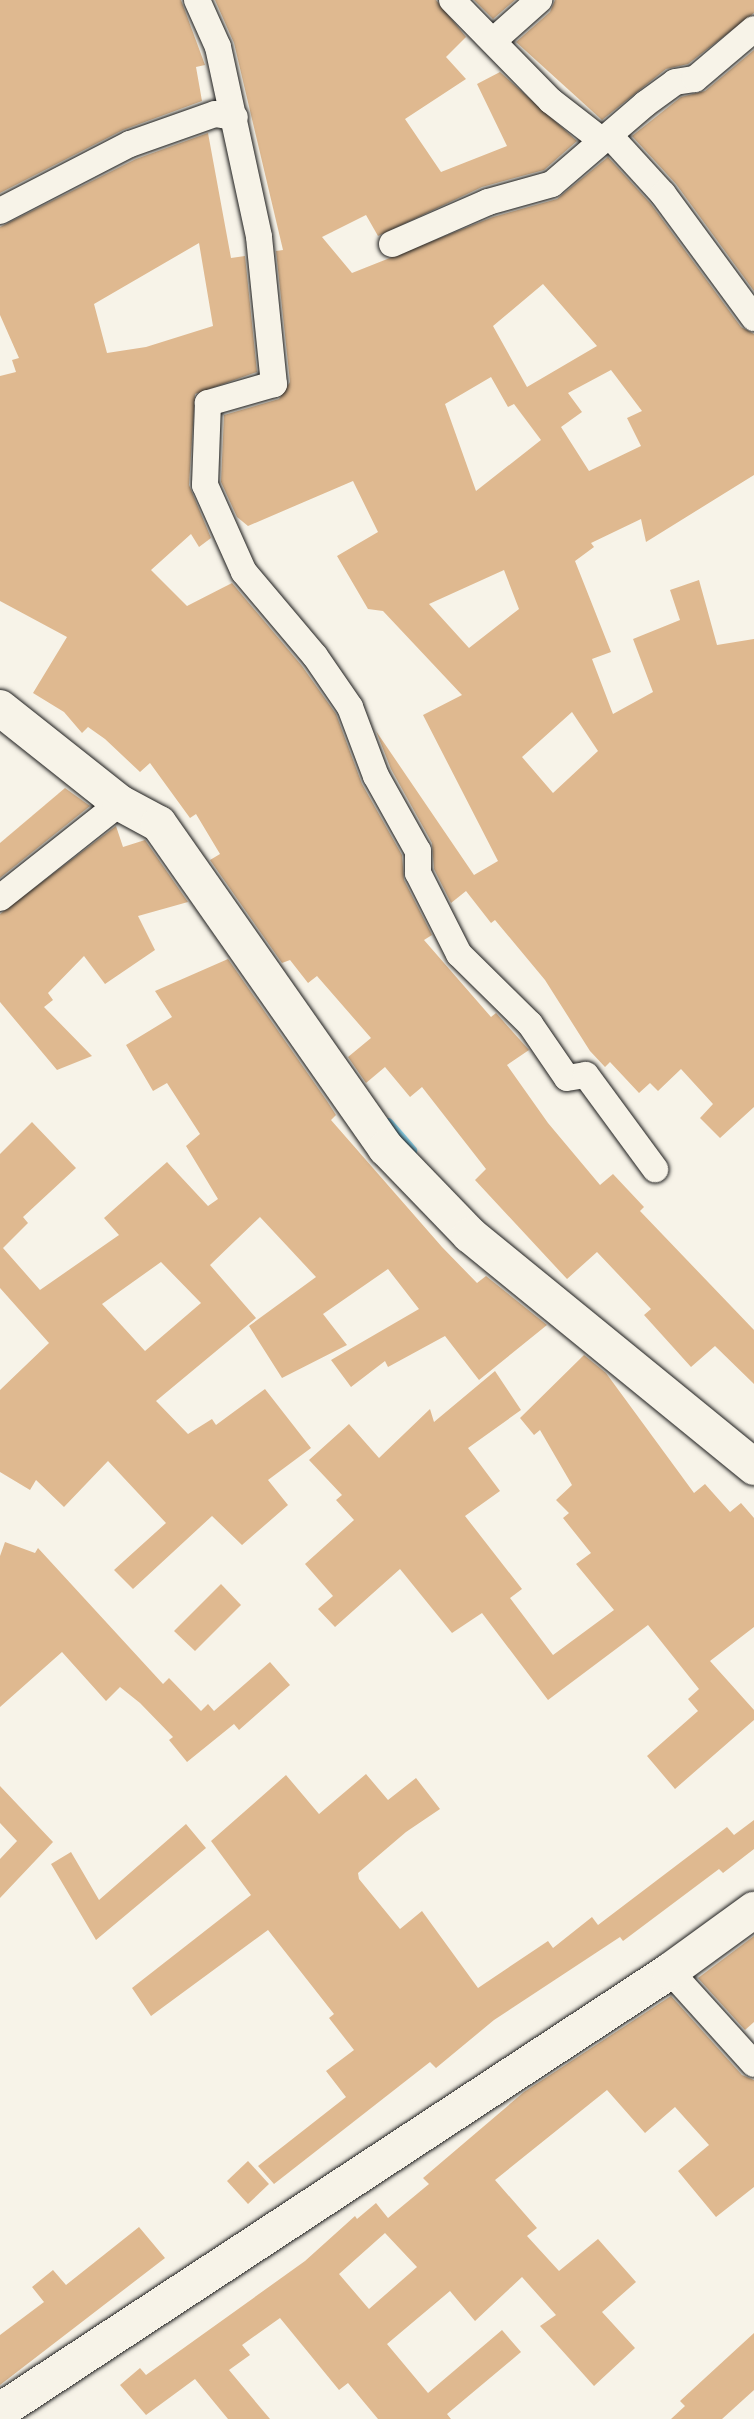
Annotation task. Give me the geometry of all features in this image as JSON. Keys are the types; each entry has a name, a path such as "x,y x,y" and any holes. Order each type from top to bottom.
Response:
{"street":[{"path":"197,0 218,47 235,117 259,237 274,384 208,403 205,485 244,572 315,656 350,707 376,776 418,851 418,873 459,954 530,1024 567,1078 586,1075 655,1169"},
{"path":"452,0 551,101 606,138 663,194 754,318"},
{"path":"493,41 539,0"},
{"path":"392,244 488,202 552,184 645,104 675,82 695,79 754,29"},
{"path":"0,211 130,144 215,114 235,117"},
{"path":"0,708 120,803 159,824 386,1148 470,1235 754,1467"},
{"path":"0,898 120,803"},
{"path":"0,2411 670,1971 754,1910"},
{"path":"670,1971 754,2064"}],"building":[{"path":"0,0 181,0 205,65 196,67 202,101 123,130 0,193"},
{"path":"215,0 436,0 466,37 446,57 466,79 405,119 441,172 507,146 477,84 500,72 577,141 544,170 482,187 378,236 366,215 322,237 352,273 493,217 557,199 608,157 651,204 741,327 754,334 754,475 646,542 641,519 591,543 594,547 575,561 611,652 592,659 613,714 653,692 633,639 680,620 670,590 699,580 717,645 754,639 754,1107 720,1138 700,1118 713,1104 681,1069 658,1091 650,1083 639,1093 610,1062 605,1067 590,1051 545,980 495,920 491,923 466,891 451,903 434,869 432,843 391,769 376,731 474,875 498,861 423,715 462,695 383,611 368,609 337,556 378,532 353,481 248,526 237,517 221,482 224,415 279,399 290,382 276,251 283,250 234,43","holes":["543,284 597,346 527,387 493,326","611,370 642,411 627,418 641,446 589,471 561,427 582,412 568,393","491,377 508,407 514,404 541,440 476,491 445,404","504,570 519,609 469,648 429,604","572,712 598,751 553,793 522,757"]},
{"path":"474,0 515,0 493,19"},
{"path":"555,0 754,0 754,13 688,64 666,69 602,120 516,42 550,12"},
{"path":"754,50 754,291 676,184 632,136 681,97 705,91"},
{"path":"208,133 231,258 245,256 257,372 195,394 189,485 211,538 199,547 191,534 151,570 187,606 232,583 302,666 336,714 362,784 402,855 404,880 432,935 424,940 491,1017 496,1013 529,1050 507,1065 548,1123 600,1185 613,1174 644,1207 640,1211 754,1330 754,1384 715,1346 691,1367 644,1315 651,1309 597,1252 567,1279 475,1180 486,1169 422,1087 410,1097 385,1067 366,1083 348,1057 371,1038 317,976 308,983 290,960 282,963 210,860 220,854 196,814 190,818 150,763 140,772 105,739 88,727 82,733 64,712 33,693 67,637 0,601 0,376 16,372 12,360 19,358 0,315 0,227 136,159","holes":["199,243 213,326 146,347 107,353 94,304"]},
{"path":"65,788 90,806 0,878 0,843"},
{"path":"116,826 123,847 145,840 188,902 138,916 155,950 105,984 84,956 48,993 53,1000 44,1007 92,1056 57,1070 0,1002 0,914"},
{"path":"228,959 336,1115 331,1120 477,1283 486,1276 547,1325 479,1380 445,1336 388,1367 385,1361 351,1387 331,1360 419,1309 388,1269 323,1314 347,1345 282,1378 249,1326 316,1277 260,1217 210,1265 256,1318 156,1401 188,1434 212,1419 216,1425 265,1389 311,1448 268,1480 288,1505 242,1545 212,1516 133,1589 114,1570 166,1523 108,1461 64,1507 36,1480 30,1490 0,1472 0,1390 49,1343 0,1288 0,1154 32,1122 76,1168 23,1217 28,1223 3,1248 40,1290 119,1235 104,1218 167,1162 208,1206 218,1199 186,1146 200,1134 167,1083 153,1091 126,1045 172,1017 155,991","holes":["161,1262 201,1303 145,1351 102,1304"]},
{"path":"584,1355 606,1373 694,1493 705,1484 730,1512 741,1503 754,1518 754,1627 710,1661 754,1710 754,1720 675,1789 647,1756 698,1711 688,1699 699,1689 648,1625 548,1700 482,1613 452,1633 400,1569 335,1627 318,1609 333,1596 305,1564 354,1520 336,1500 342,1495 309,1460 349,1424 379,1458 430,1409 434,1422 495,1371 521,1410 468,1448 500,1491 465,1516 522,1589 510,1598 553,1655 614,1610 576,1564 591,1553 563,1518 569,1513 556,1500 572,1485 540,1430 534,1435 520,1418"},
{"path":"5,1542 35,1553 38,1548 163,1684 169,1678 201,1711 208,1704 214,1711 270,1662 290,1685 239,1730 234,1724 187,1762 169,1740 173,1737 140,1703 120,1687 106,1701 62,1652 0,1707 0,1556"},
{"path":"221,1584 241,1605 195,1651 174,1631"},
{"path":"366,1774 388,1800 416,1778 440,1809 406,1832 358,1873 359,1879 400,1929 422,1911 478,1988 548,1941 553,1948 592,1917 598,1925 727,1827 734,1835 754,1820 754,1849 723,1873 719,1869 623,1941 620,1937 494,2020 436,2068 430,2062 274,2184 258,2166 346,2097 326,2071 354,2050 329,2018 334,2014 268,1930 151,2016 132,1988 251,1895 211,1841 286,1775 319,1814"},
{"path":"0,1786 53,1842 0,1898 0,1859 17,1841 0,1823"},
{"path":"186,1824 206,1848 96,1940 51,1864 71,1852 99,1900"},
{"path":"754,1936 754,2022 745,2030 698,1978"},
{"path":"671,1996 742,2075 754,2080 754,2187 716,2217 678,2171 709,2145 675,2107 645,2133 607,2090 495,2180 537,2228 527,2236 559,2271 598,2239 636,2282 602,2312 635,2348 594,2386 540,2326 556,2315 522,2277 475,2321 450,2291 387,2344 428,2393 502,2330 521,2352 447,2414 451,2419 378,2419 348,2383 339,2390 280,2318 242,2345 250,2355 229,2370 270,2419 228,2419 195,2379 146,2415 120,2385 140,2368 146,2375 305,2261 355,2216 357,2219 376,2203 388,2218 429,2184 423,2178 524,2092","holes":["385,2233 417,2267 369,2309 339,2274"]},
{"path":"248,2161 269,2184 248,2204 227,2181"},
{"path":"139,2227 165,2258 0,2385 0,2335 44,2302 32,2287 53,2270 66,2285"},
{"path":"754,2333 754,2390 722,2419 671,2419 685,2406 680,2401"}],"waterway":[{"path":"388,1122 412,1150"}]}
